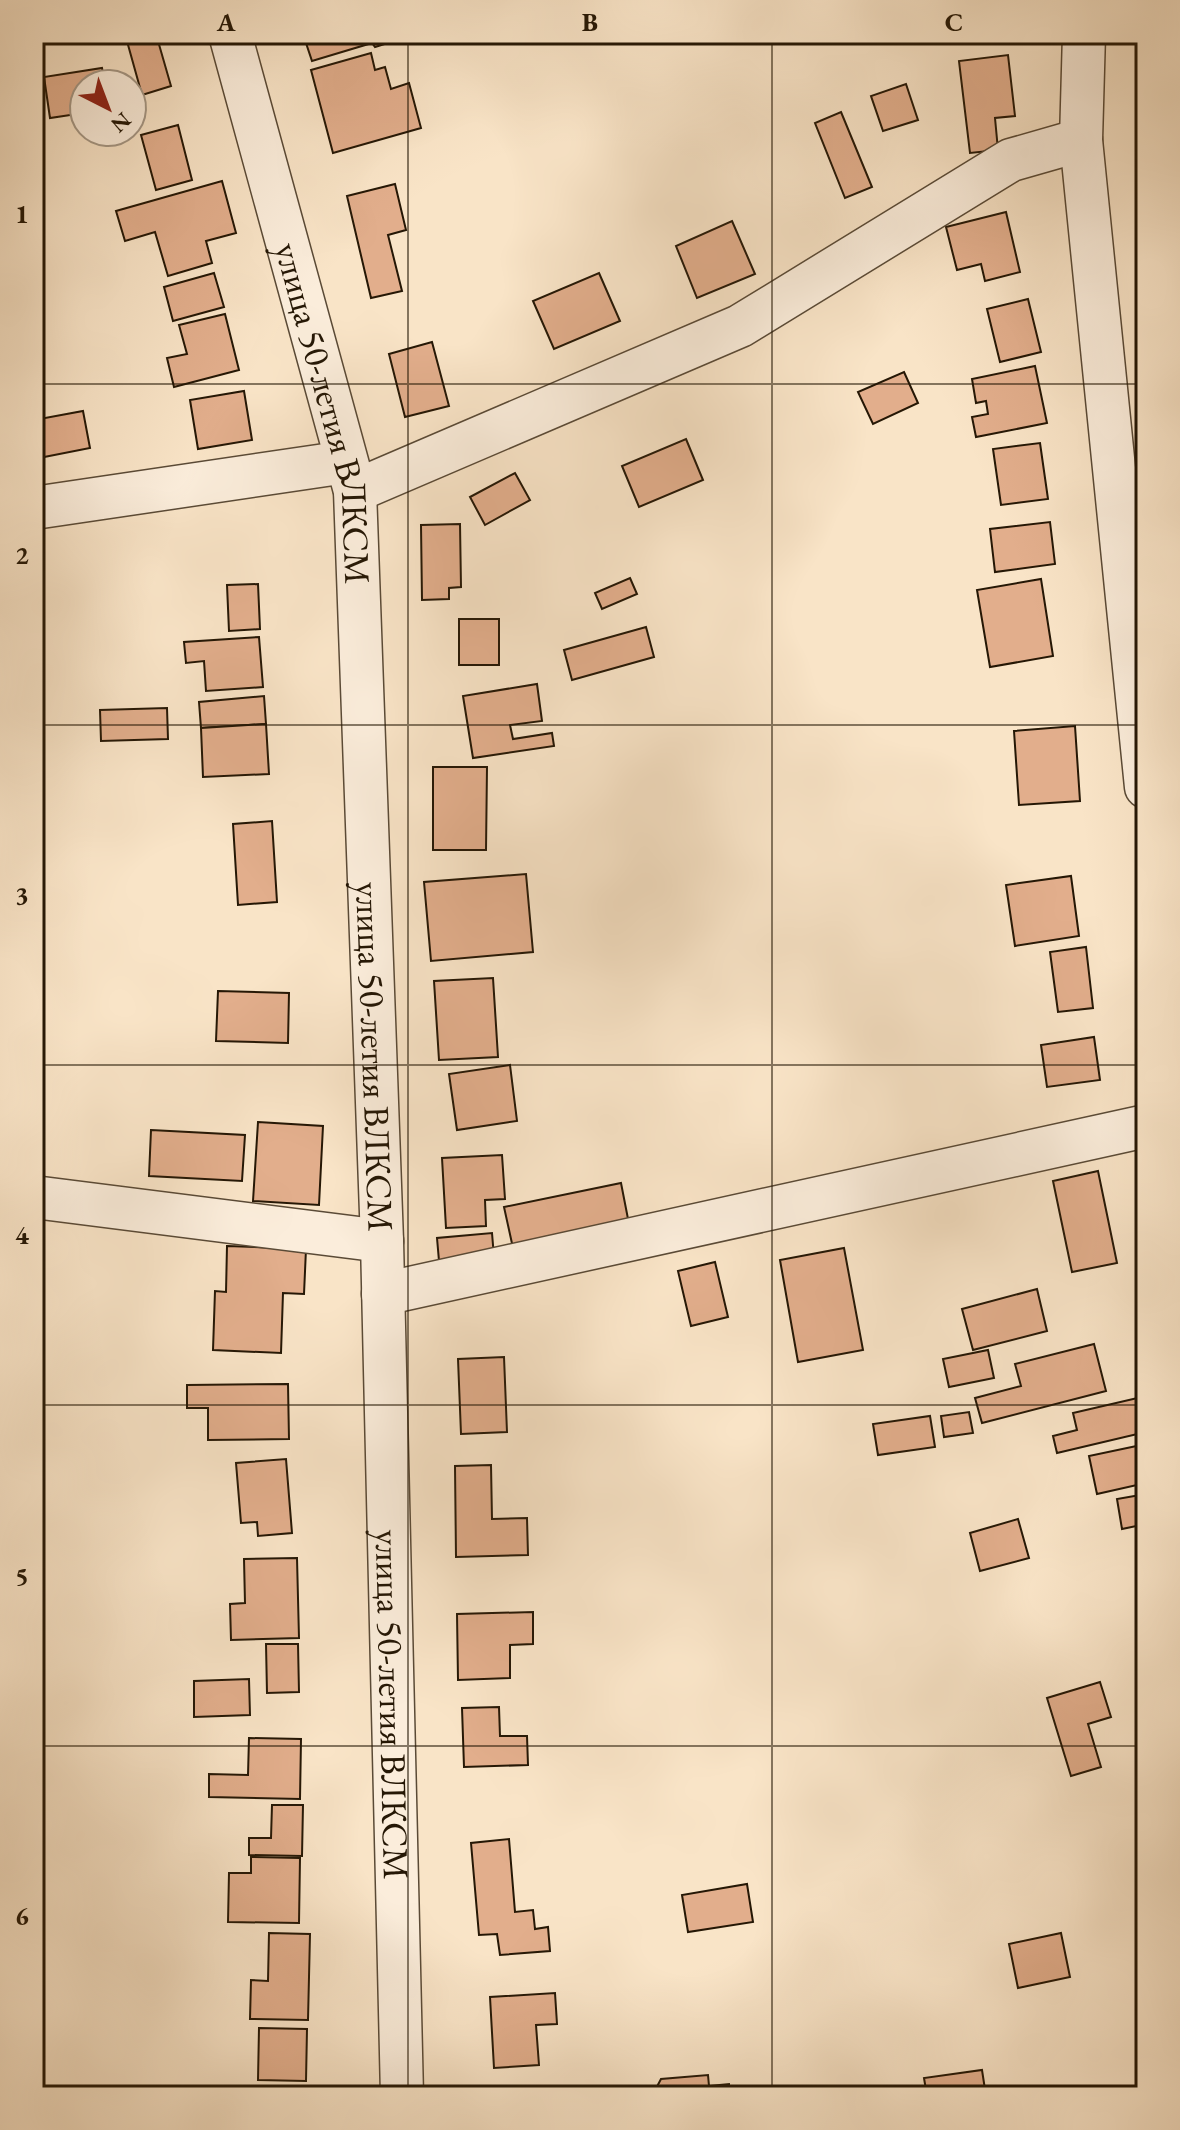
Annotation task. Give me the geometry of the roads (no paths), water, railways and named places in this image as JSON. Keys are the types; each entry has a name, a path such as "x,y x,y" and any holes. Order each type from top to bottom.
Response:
{"street":[{"name":"улица 50-летия ВЛКСМ","path":"230,34 350,477 382,1241 402,2096"},
{"path":"1084,34 1081,140 1146,787"},
{"path":"34,508 350,477 740,326 1011,160 1081,140"},
{"path":"383,1294 1146,1126"},
{"path":"34,1197 382,1241"}]}
